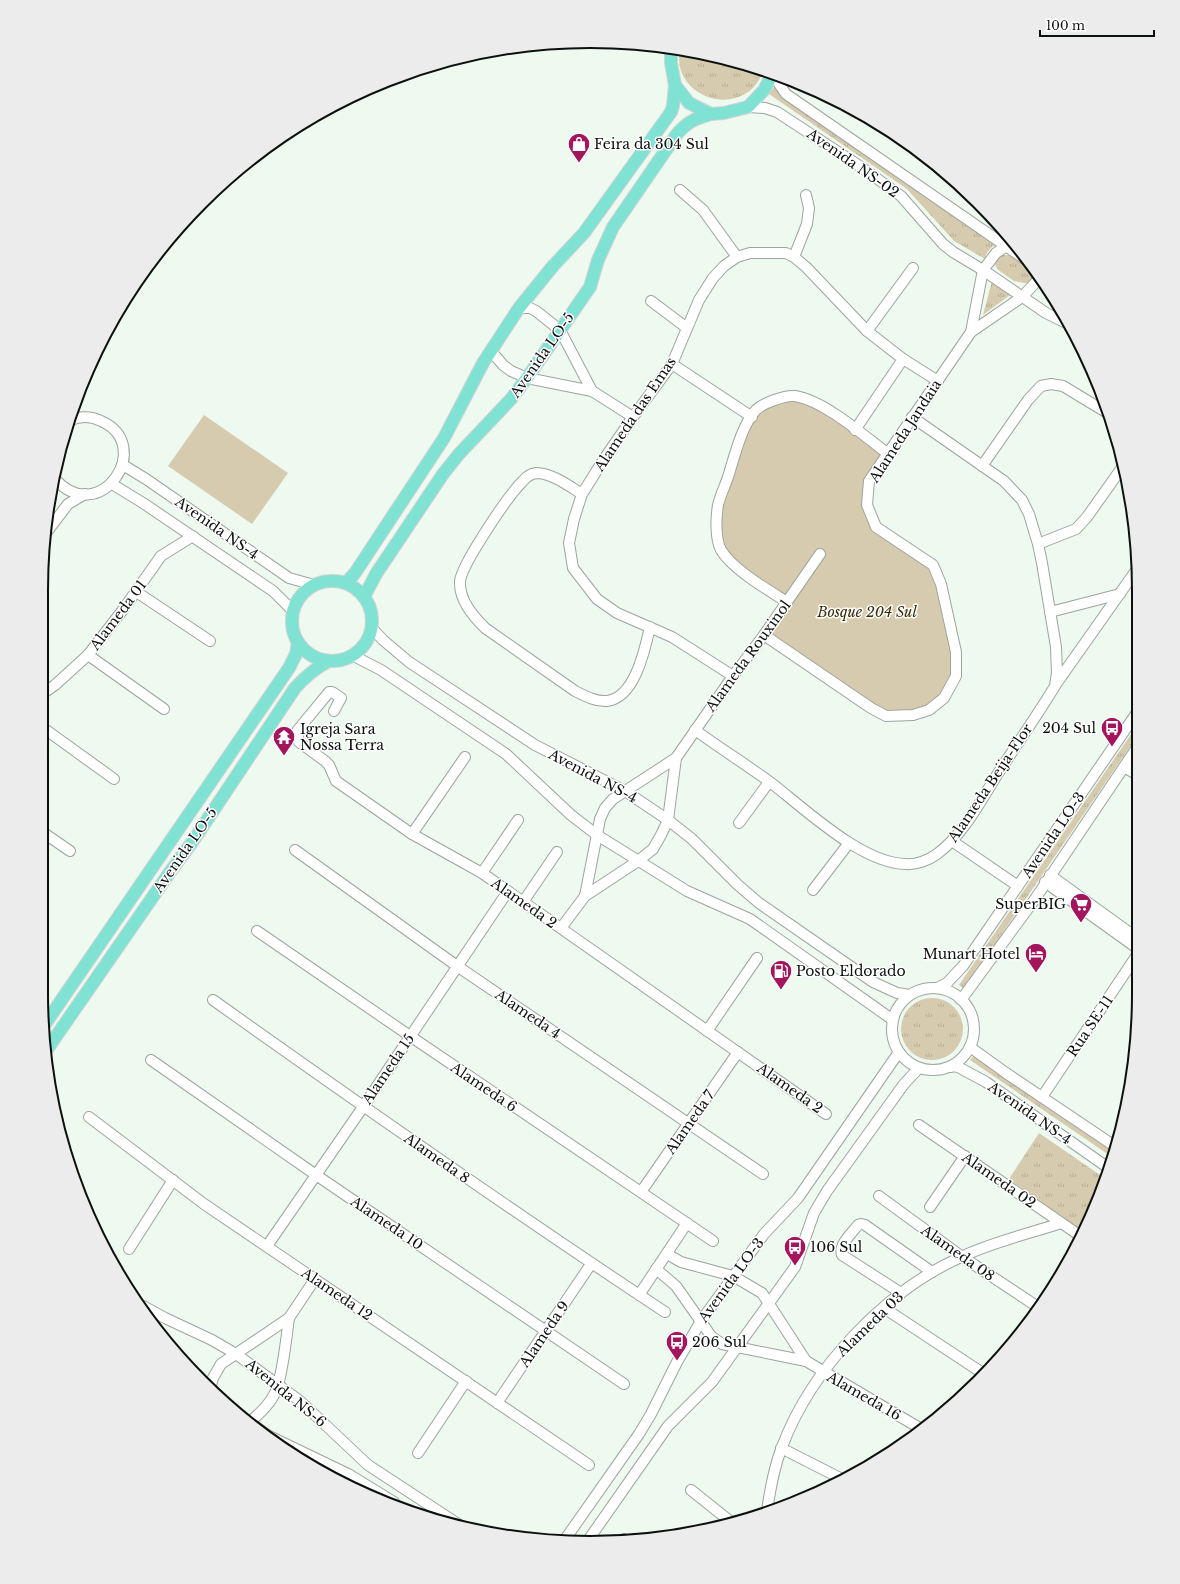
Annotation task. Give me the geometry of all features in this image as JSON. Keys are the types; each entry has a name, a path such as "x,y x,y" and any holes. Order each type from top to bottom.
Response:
{"main road":[{"path":"346,583 355,573 434,454 491,351 519,308 553,266 584,233 664,122 673,106 675,85 670,54"},
{"path":"748,107 764,90 770,79"},
{"path":"675,85 689,103 711,114"},
{"name":"Avenida LO-5","path":"364,597 376,574 443,474 459,454 501,410 527,378 590,287 598,260 613,228 677,134 692,120 711,114 724,114 748,107"},
{"path":"334,581 346,583 356,589 364,597 369,606 372,616 371,626 365,643 352,655 343,659 330,661 317,658 306,651 298,642 292,627 293,611 301,596 314,585 321,582 334,581"},
{"name":"Avenida LO-5","path":"49,1019 289,668 296,654 298,642"},
{"name":"Avenida LO-5","path":"51,1044 193,841 295,688 316,668 330,661"}],"street":[{"name":"Avenida NS-02","path":"778,82 786,94 1013,252"},
{"name":"Avenida NS-02","path":"748,107 765,108 777,112 861,167 901,196 942,244 983,270 1046,314 1060,320"},
{"path":"680,190 703,210 737,257"},
{"path":"794,257 807,224 809,208 806,195"},
{"name":"Alameda Jandaia","path":"971,332 983,270 996,253 1005,247"},
{"name":"Alameda das Emas","path":"733,676 686,646 650,627 617,613 597,599 573,568 569,543 574,519 582,494 633,417 672,364 699,300 713,278 724,266 737,257 750,253 786,253 794,257 823,284 840,304 867,331 903,359 938,381"},
{"path":"867,331 913,268"},
{"name":"Alameda Jandaia","path":"764,635 871,708 886,716 913,715 929,710 944,698 956,676 956,652 941,584 933,565 876,527 868,505 869,481 971,332 1022,297 1036,282"},
{"path":"651,301 687,328"},
{"path":"519,308 530,308 536,311 560,330 592,391"},
{"path":"491,351 503,365 511,371 527,378 592,391 633,417"},
{"path":"855,430 903,359"},
{"path":"672,364 752,417"},
{"path":"982,466 1028,400 1041,386 1051,384 1063,386 1100,409"},
{"path":"787,602 765,588 733,564 720,549 716,528 718,504 744,430 756,410 775,399 794,396 814,402 887,453"},
{"path":"58,482 63,487 74,492 85,494 94,493 104,490 112,484 123,465 124,453 122,442 116,431 107,423 96,418 84,417 76,419"},
{"name":"Alameda Beija-Flor","path":"695,730 769,782 849,843 871,855 887,861 906,864 921,862 936,855 952,841 1055,686 1057,673 1056,648 1038,544 1029,514 1022,500 1004,481 912,417"},
{"name":"Avenida NS-4","path":"123,465 146,479 289,578 314,585"},
{"path":"1038,544 1076,528 1087,517 1119,472"},
{"path":"582,494 549,476 536,473 529,475 522,481 512,493 474,550 460,580 461,592 472,616 485,628 575,691 587,697 607,701 618,698 628,688 638,669 650,627"},
{"name":"Avenida NS-4","path":"112,484 193,536 273,591 293,611"},
{"path":"52,525 68,504 85,494"},
{"name":"Alameda 01","path":"48,690 88,655 161,556 193,536"},
{"name":"Alameda Rouxinol","path":"676,758 820,554"},
{"path":"1055,686 1132,577"},
{"path":"135,591 210,641"},
{"path":"1050,612 1120,594"},
{"name":"Avenida NS-4","path":"371,626 383,640 409,662 534,745 625,791 668,820 692,839 759,904 873,982 897,993 910,995"},
{"path":"88,655 164,709"},
{"path":"352,655 381,670 506,754 571,815 597,835 687,891 750,919 893,1020"},
{"name":"Alameda 2","path":"334,711 341,698 332,692 329,692 297,731 299,742 325,760 329,765 336,781 412,834 482,873 826,1114"},
{"name":"Avenida LO-3","path":"937,988 947,983 963,966 1132,720"},
{"path":"48,731 114,779"},
{"name":"Avenida LO-3","path":"961,1000 1035,899 1132,755"},
{"path":"412,834 464,757"},
{"path":"584,896 600,819 605,808 625,791 676,758"},
{"path":"561,928 584,896 638,861 653,848 668,820 676,758"},
{"path":"1124,766 1132,771"},
{"path":"739,823 769,782"},
{"path":"482,873 518,820"},
{"path":"48,836 70,851"},
{"path":"952,841 1018,886"},
{"path":"813,890 849,843"},
{"name":"Alameda 4","path":"295,850 457,966 763,1174"},
{"path":"523,902 557,852"},
{"path":"1048,879 1132,935"},
{"path":"1048,879 1132,944"},
{"name":"Alameda 15","path":"267,1246 363,1107 508,891"},
{"name":"Alameda 6","path":"257,931 713,1241"},
{"path":"708,1031 757,958"},
{"name":"Rua SE-11","path":"1042,1097 1132,962"},
{"path":"937,988 950,991 969,1009 973,1021 974,1034 970,1047 962,1059 950,1067 932,1070 919,1068 907,1062 893,1041 892,1028 893,1020 901,1004 910,995 923,989 937,988"},
{"name":"Alameda 8","path":"213,1000 363,1107 591,1264 665,1312"},
{"name":"Avenida NS-4","path":"970,1047 1111,1144"},
{"name":"Alameda 7","path":"641,1192 738,1052"},
{"name":"Avenida LO-3","path":"568,1535 639,1434 651,1414 677,1362 701,1321 764,1234 798,1198 899,1052"},
{"name":"Alameda 10","path":"151,1060 624,1384"},
{"name":"Avenida NS-4","path":"950,1067 955,1066 960,1068 986,1082 1104,1164"},
{"path":"591,1536 668,1426 712,1382 795,1267 814,1213 827,1191 904,1084 919,1068"},
{"name":"Alameda 12","path":"89,1117 172,1180 589,1465"},
{"name":"Alameda 02","path":"919,1125 1076,1233"},
{"path":"930,1207 964,1156"},
{"path":"128,1249 172,1180"},
{"name":"Alameda 08","path":"879,1196 961,1256 1034,1304"},
{"path":"639,1295 687,1223"},
{"name":"Alameda 03","path":"768,1506 769,1493 781,1448 792,1423 812,1388 850,1341 884,1308 901,1293 932,1272 961,1256 1061,1223"},
{"path":"901,1293 842,1255 842,1247 858,1225 865,1225 932,1272"},
{"name":"Alameda 16","path":"667,1254 681,1262 733,1276 762,1293 806,1361"},
{"name":"Alameda 9","path":"497,1403 591,1264"},
{"name":"Alameda 16","path":"656,1269 676,1286 711,1336 722,1344 806,1361 917,1426"},
{"path":"213,1382 221,1364 289,1318 315,1279"},
{"path":"884,1308 979,1371"},
{"name":"Avenida NS-6","path":"150,1310 212,1340 236,1354 313,1412 368,1465 448,1517"},
{"path":"254,1419 260,1414 268,1404 278,1385 289,1318"},
{"path":"418,1453 466,1381"},
{"path":"294,1448 350,1475 381,1494"},
{"path":"781,1448 837,1476"},
{"path":"691,1490 727,1519"}],"green space":[{"path":"680,56 696,58 730,66 761,76 756,85 748,92 736,98 724,100 711,98 690,86 683,76 679,64"},
{"path":"774,87 995,245 988,250 985,259 954,241 907,189 769,94"},
{"path":"1009,255 1022,263 1033,278 1030,284 1014,281 997,269 995,264 997,257"},
{"path":"992,281 1010,295 983,315"},
{"name":"Bosque 204 Sul","path":"775,399 814,403 887,453 869,481 867,505 876,527 933,565 956,676 929,710 886,716 764,635 787,602 720,549 718,504 756,410"},
{"path":"204,415 288,473 252,524 168,466"},
{"path":"1132,733 1132,744 964,989 959,985"},
{"path":"926,998 938,998 954,1007 961,1017 963,1029 961,1041 954,1051 938,1060 926,1060 915,1055 906,1046 901,1035 901,1023 906,1012 915,1003"},
{"path":"974,1055 1109,1148 1108,1154 970,1060"},
{"path":"1039,1133 1100,1175 1078,1229 1009,1179"}],"place":[{"name":"Feira da 304 Sul","path":"579,164"},
{"name":"204 Sul","path":"1112,748"},
{"name":"Igreja Sara Nossa Terra","path":"284,756"},
{"name":"SuperBIG","path":"1081,924"},
{"name":"Munart Hotel","path":"1036,974"},
{"name":"Posto Eldorado","path":"781,990"},
{"name":"106 Sul","path":"795,1266"},
{"name":"206 Sul","path":"677,1362"}]}
